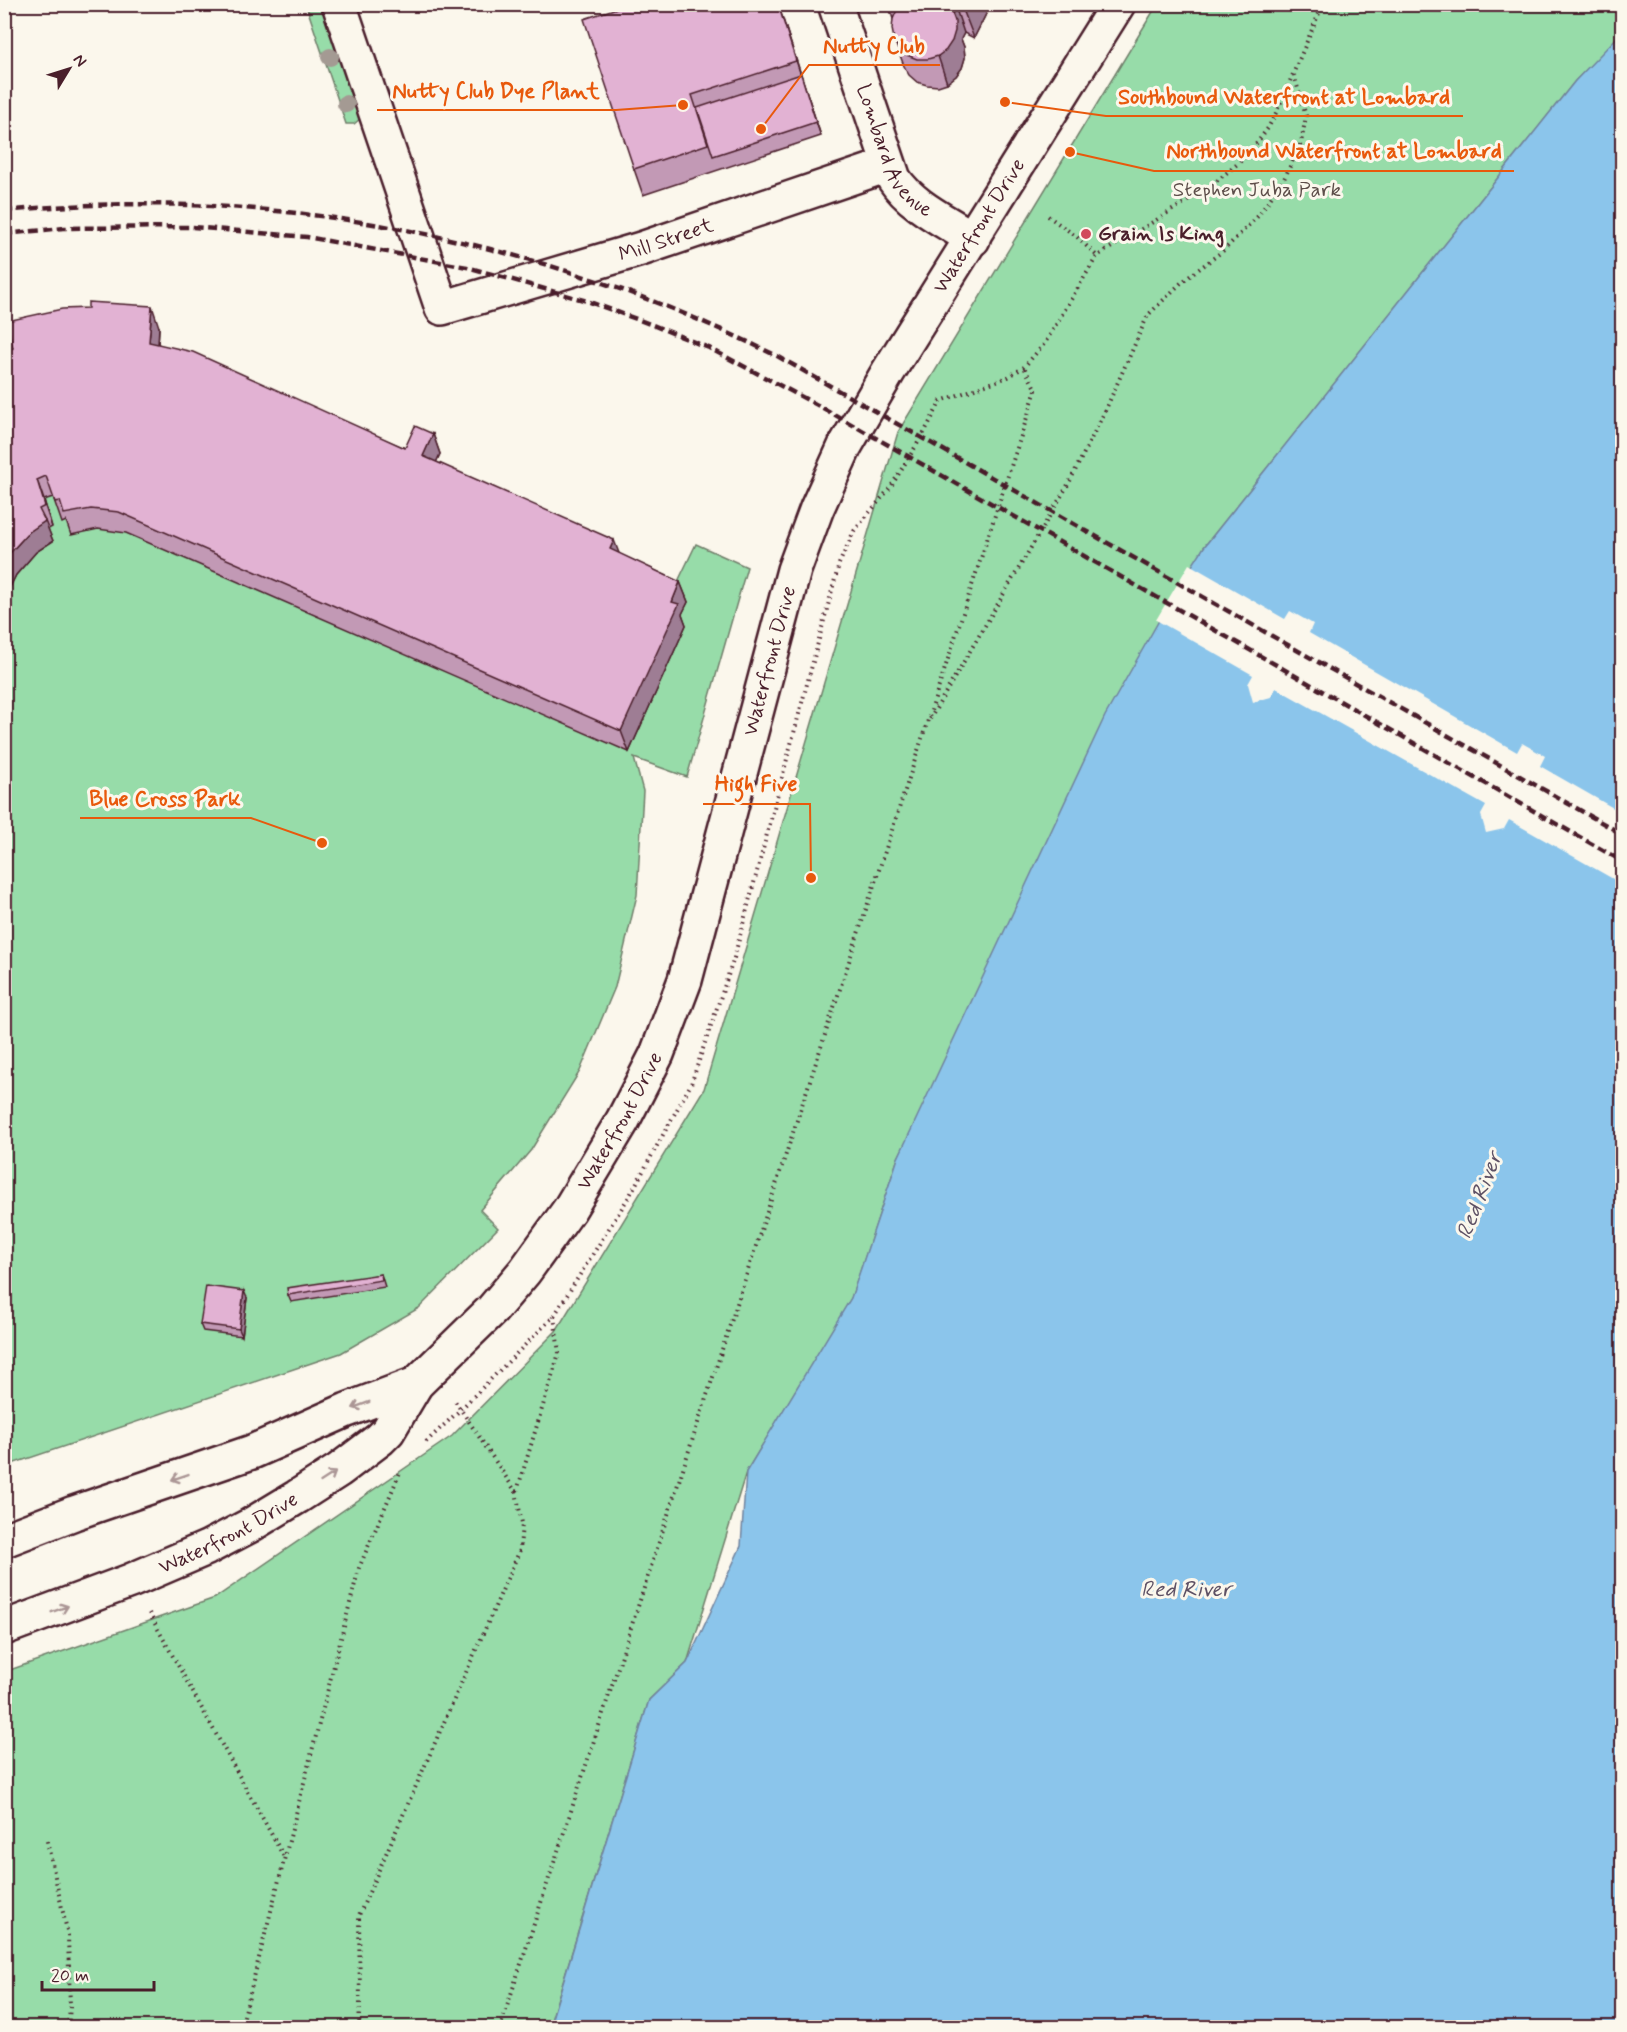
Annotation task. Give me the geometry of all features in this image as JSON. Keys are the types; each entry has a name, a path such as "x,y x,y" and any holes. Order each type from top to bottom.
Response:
{"street":[{"name":"Mill Street","path":"339,4 442,308 641,249 888,165"},
{"name":"Lombard Avenue","path":"835,4 888,165 902,191 912,200 973,239"},
{"name":"Waterfront Drive","path":"4,1628 130,1581 207,1548 249,1527 339,1470 388,1431 416,1384 492,1310 550,1238 623,1120 657,1054 685,980 794,570 817,508 845,446 888,372 1118,4"},
{"name":"Waterfront Drive","path":"4,1540 74,1513 252,1452 347,1410 416,1384"}],"path":[{"path":"359,2028 358,1915 520,1550 522,1523 516,1491 460,1410 554,1316 630,1195 691,1084 734,958 836,574 854,531 890,488 924,433 941,400 1008,377 1024,367 1045,343 1097,256 1199,194 1247,156 1268,128 1323,4"},
{"path":"926,725 1069,483 1105,411 1148,315 1182,282 1224,250 1258,216 1284,179 1301,143 1306,116 1293,74"},
{"path":"1048,216 1077,237 1097,256"},
{"path":"500,2028 1036,390 1024,367"},
{"path":"516,1491 559,1353 554,1316"},
{"path":"241,2028 359,1568 405,1461"},
{"path":"149,1613 285,1858"},
{"path":"47,1841 68,1935 70,2008 68,2028"}],"green space":[{"path":"306,5 325,5 361,118 354,124 346,124"},
{"name":"Stephen Juba Park","path":"1157,5 1622,5 1622,34 1575,81 1204,547 898,1158 851,1299 746,1472 687,1663 649,1700 549,2027 5,2027 4,1672 215,1598 452,1436 556,1331 704,1089 898,432"},
{"path":"96,322 159,327 157,362 430,476 672,594 696,544 747,567 687,777 634,758 643,791 637,895 615,987 580,1071 531,1150 480,1210 498,1228 419,1308 341,1353 6,1466 4,1465 4,376"}],"water":[{"name":"Red River","path":"1622,32 1622,2027 549,2028 649,1700 687,1663 741,1546 746,1472 851,1298 898,1158 1105,716 1174,594 1204,547 1575,81"}],"pier":[{"path":"1189,564 1285,619 1290,611 1313,624 1309,633 1517,752 1522,743 1545,756 1540,766 1622,813 1622,884 1509,820 1504,829 1486,833 1481,815 1486,806 1276,688 1271,697 1253,702 1248,684 1253,675 1156,620"}],"building":[{"path":"629,4 778,4 796,61 692,95 708,144 634,169 584,19"},
{"path":"896,4 968,4 964,12 955,6 952,13 955,31 946,50 938,56 917,59 907,55 894,39 892,29 897,10"},
{"path":"801,74 816,122 713,156 697,108"},
{"path":"88,302 152,306 149,342 193,352 405,448 415,426 433,434 423,456 614,540 610,549 680,582 672,602 679,604 621,731 119,512 91,509 64,514 60,501 55,502 46,476 37,480 45,506 39,509 45,521 29,532 4,563 4,352 13,348 7,321 62,309 88,308"},
{"path":"381,1274 382,1280 288,1295 287,1288"},
{"path":"206,1286 244,1291 239,1329 200,1324"}],"railway":[{"path":"4,211 104,205 204,206 304,214 402,229 499,251 595,280 688,315 779,357 1622,834"},
{"path":"4,234 64,228 192,227 307,237 467,267 587,301 650,324 709,348 823,408 1622,861"}],"place":[{"name":"Southbound Waterfront at Lombard","path":"1005,102"},
{"name":"Nutty Club Dye Plant","path":"683,105"},
{"name":"Nutty Club","path":"761,129"},
{"name":"Northbound Waterfront at Lombard","path":"1070,152"},
{"name":"Grain Is King","path":"1086,234"},
{"name":"Blue Cross Park","path":"322,843"},
{"name":"High Five","path":"811,878"}]}
